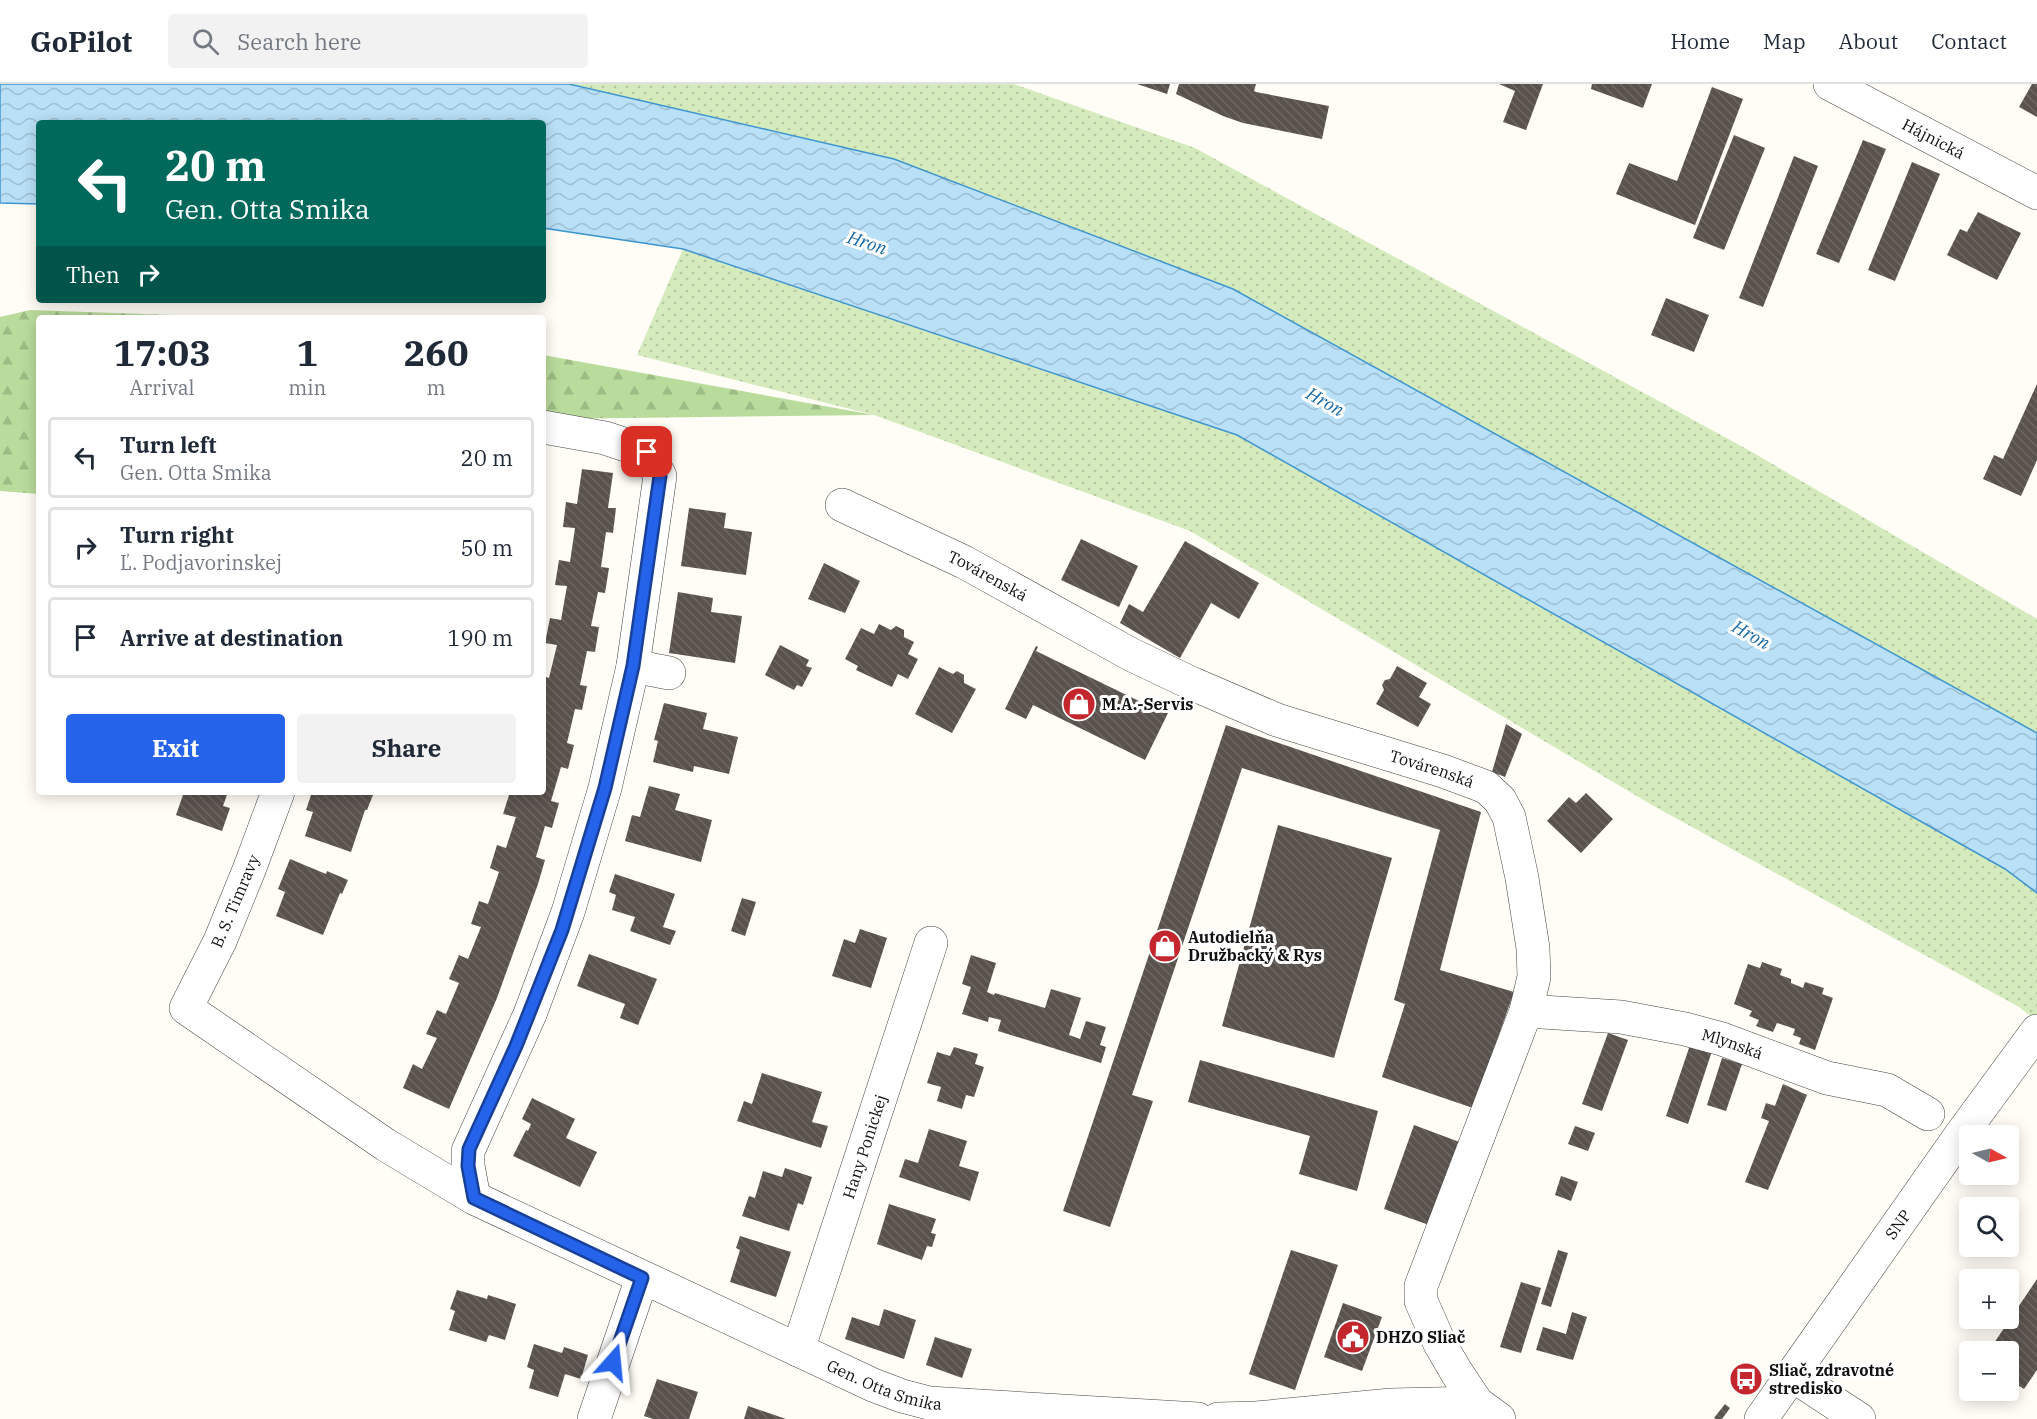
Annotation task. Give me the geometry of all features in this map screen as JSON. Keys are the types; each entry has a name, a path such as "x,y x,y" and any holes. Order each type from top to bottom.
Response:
{"street":[{"name":"Hájnická","path":"1830,84 2037,193"},
{"path":"474,1198 468,1166 468,1151 530,1014 568,912 605,788 633,666 660,476 647,452 605,438 546,428"},
{"name":"Továrenská","path":"842,505 964,562 1132,655 1193,684 1277,720 1486,786 1500,800 1509,817 1522,878 1533,948 1534,977 1526,1011 1421,1286 1421,1301 1440,1344 1488,1411"},
{"path":"633,666 669,673"},
{"name":"B. S. Timravy","path":"186,1008 220,941 277,795"},
{"name":"Hany Ponickej","path":"798,1350 931,943"},
{"name":"Gen. Otta Smika","path":"186,1008 386,1145 474,1198 873,1385 929,1403 1145,1418"},
{"name":"Mlynská","path":"1526,1011 1621,1017 1685,1029 1722,1039 1827,1078 1887,1090 1928,1114"},
{"name":"SNP","path":"1761,1419 1960,1136 2037,1031"},
{"path":"594,1419 642,1278"},
{"path":"1792,1375 1858,1419"},
{"name":"Továrenská","path":"1218,1419 1256,1418 1391,1405 1488,1411"},
{"path":"1145,1418 1198,1419"}],"green space":[{"path":"569,84 1014,84 1195,148 1752,452 2037,619 2037,733 1233,289 894,159"},
{"path":"683,249 1237,435 2005,869 2037,893 2037,1021 2019,1007 1652,805 1190,531 874,415 637,355"},
{"path":"30,310 172,315 36,315 36,494 0,491 0,317"},
{"path":"546,356 874,415 546,419"}],"water":[{"name":"Hron","path":"0,84 569,84 894,159 1233,289 2037,733 2037,893 2005,869 1237,435 683,249 546,228 546,120 36,120 36,204 0,203"}],"building":[{"path":"1137,84 1170,84 1167,94"},
{"path":"1179,84 1256,84 1254,91 1256,92 1329,106 1322,139 1243,123 1223,116 1176,94"},
{"path":"1499,84 1543,84 1526,130 1503,122 1515,91"},
{"path":"1592,84 1652,84 1643,108 1591,89"},
{"path":"2032,84 2037,84 2037,117 2019,107"},
{"path":"1712,87 1743,99 1695,225 1616,194 1629,163 1677,181"},
{"path":"1734,135 1765,148 1724,250 1693,238"},
{"path":"1863,140 1886,149 1839,263 1816,254"},
{"path":"1794,156 1818,166 1763,307 1739,298"},
{"path":"1912,162 1940,174 1895,281 1868,270"},
{"path":"1978,212 2021,233 1997,280 1947,255 1960,229 1967,232"},
{"path":"1666,298 1709,315 1694,352 1651,335"},
{"path":"2037,384 2037,460 2021,496 1983,479 1994,455 2003,459"},
{"path":"582,469 613,473 608,508 616,508 613,533 606,532 601,567 609,568 605,593 598,592 591,626 599,627 595,652 587,651 580,685 587,686 582,710 575,709 567,743 574,745 568,769 561,767 551,801 559,803 552,828 545,826 536,857 545,860 538,884 497,998 449,1109 403,1088 413,1064 422,1069 437,1038 426,1034 437,1010 446,1014 459,983 449,979 459,955 468,959 481,927 471,924 479,901 488,904 499,872 490,868 497,845 506,848 516,817 503,814 509,795 546,795 546,677 549,678 557,645 546,643 546,638 550,618 561,620 567,586 555,585 559,560 570,562 575,528 563,527 566,502 577,504"},
{"path":"689,508 726,513 724,528 752,532 746,575 681,566"},
{"path":"1081,539 1138,566 1119,607 1061,580"},
{"path":"1185,541 1259,583 1239,619 1211,603 1180,658 1120,623 1129,604 1143,612"},
{"path":"824,563 860,581 845,613 808,599"},
{"path":"678,592 713,598 711,612 742,616 735,663 669,653"},
{"path":"879,624 891,630 896,626 904,630 904,637 914,642 908,654 918,659 908,679 898,674 892,687 856,670 858,666 845,659 861,628 874,634"},
{"path":"780,645 809,660 806,666 812,668 802,687 797,685 794,690 765,675"},
{"name":"M.A.-Servis","path":"1036,646 1038,647 1036,651 1168,713 1145,760 1033,705 1026,719 1005,709"},
{"path":"1397,666 1427,683 1419,697 1431,704 1418,727 1376,704 1384,690 1382,685 1385,680 1390,679"},
{"path":"939,667 953,674 957,671 964,675 964,683 976,689 952,733 915,714"},
{"path":"664,703 707,713 703,729 738,737 729,774 694,766 693,772 653,762 658,741 654,740"},
{"path":"1506,724 1522,734 1505,777 1492,772"},
{"path":"1226,725 1481,812 1440,970 1514,992 1473,1108 1382,1077 1405,1004 1394,1000 1440,830 1242,768 1132,1095 1153,1101 1110,1227 1063,1211"},
{"path":"649,786 680,794 675,810 712,820 701,862 625,841 632,815 640,817"},
{"path":"1586,793 1613,819 1581,853 1547,821 1569,797 1576,803"},
{"path":"183,795 227,795 223,806 230,808 222,831 176,815"},
{"path":"311,795 373,795 365,810 351,852 305,836 313,812 306,810"},
{"path":"1278,825 1392,858 1334,1058 1222,1026"},
{"path":"290,859 326,874 327,871 348,880 342,894 340,893 323,935 276,916 285,892 278,889"},
{"path":"615,874 675,894 663,927 676,931 670,945 630,931 635,917 612,910 616,895 609,892"},
{"path":"742,898 756,902 745,936 731,931"},
{"path":"860,929 887,938 871,988 832,976 844,939 855,943"},
{"path":"589,954 657,979 638,1025 620,1018 625,1004 577,986"},
{"path":"971,955 996,963 987,992 994,995 995,993 1045,1008 1051,989 1081,998 1069,1035 1080,1039 1086,1021 1106,1027 1100,1045 1106,1047 1101,1063 998,1031 1001,1020 989,1017 988,1022 962,1014 971,987 962,984"},
{"path":"1762,962 1782,969 1780,975 1791,979 1791,983 1803,988 1805,982 1824,988 1822,994 1833,998 1815,1050 1799,1044 1801,1038 1793,1035 1795,1029 1777,1023 1773,1032 1756,1026 1759,1020 1749,1016 1752,1011 1734,1004 1748,964 1760,968"},
{"path":"1608,1033 1628,1040 1602,1111 1582,1104"},
{"path":"1690,1045 1712,1051 1688,1124 1666,1116"},
{"path":"954,1047 978,1054 975,1064 984,1067 974,1097 966,1095 962,1109 937,1101 941,1087 927,1083 937,1052 950,1056"},
{"path":"1722,1058 1742,1064 1726,1111 1707,1105"},
{"path":"1200,1060 1378,1111 1357,1191 1299,1174 1310,1136 1188,1102"},
{"path":"762,1073 822,1092 812,1122 828,1126 821,1148 737,1121 744,1101 752,1104"},
{"path":"1783,1084 1807,1095 1768,1190 1745,1182 1769,1121 1761,1118 1766,1103 1775,1106"},
{"path":"532,1098 575,1119 566,1138 597,1152 580,1187 513,1156 531,1124 522,1119"},
{"path":"1414,1125 1462,1143 1432,1226 1384,1209"},
{"path":"1575,1126 1595,1133 1588,1151 1568,1144"},
{"path":"929,1129 967,1141 959,1166 979,1172 970,1201 899,1177 905,1159 918,1163"},
{"path":"785,1168 812,1177 803,1205 798,1203 789,1231 742,1216 749,1196 755,1198 763,1171 782,1177"},
{"path":"1561,1176 1578,1182 1571,1201 1555,1195"},
{"path":"889,1204 936,1219 931,1233 936,1234 932,1247 927,1246 922,1260 877,1244"},
{"path":"740,1236 791,1252 776,1297 730,1282 740,1250 736,1248"},
{"path":"1291,1250 1338,1265 1295,1390 1249,1374"},
{"path":"1558,1250 1568,1253 1551,1307 1541,1304"},
{"path":"2037,1279 2037,1370 2024,1389 2019,1386 2019,1341 1995,1341 2003,1329 2019,1329 2019,1306"},
{"path":"1521,1282 1541,1288 1521,1353 1500,1347"},
{"path":"457,1290 487,1299 488,1295 516,1304 505,1340 489,1335 486,1342 449,1330 455,1311 450,1309"},
{"name":"DHZO Sliač","path":"1343,1303 1382,1317 1362,1371 1324,1357"},
{"path":"884,1309 916,1320 904,1359 845,1339 852,1317 879,1326"},
{"path":"1572,1312 1587,1317 1573,1360 1536,1350 1543,1327 1566,1334"},
{"path":"935,1337 972,1349 962,1378 926,1365"},
{"path":"534,1344 562,1353 564,1347 588,1355 581,1379 565,1374 558,1397 529,1388 534,1370 527,1367"},
{"path":"657,1379 698,1392 689,1419 653,1419 644,1416"},
{"path":"1725,1404 1730,1408 1722,1419 1714,1418"},
{"path":"748,1406 786,1419 744,1419"}],"place":[{"name":"M.A.-Servis","path":"1079,704"},
{"name":"Autodielňa Družbacký & Rys","path":"1165,946"},
{"name":"DHZO Sliač","path":"1353,1337"},
{"name":"Sliač, zdravotné stredisko","path":"1746,1379"}],"route":[{"path":"613,1362 642,1278 474,1198 468,1166 468,1151 530,1014 568,912 605,788 633,666 660,476 647,452"}]}
